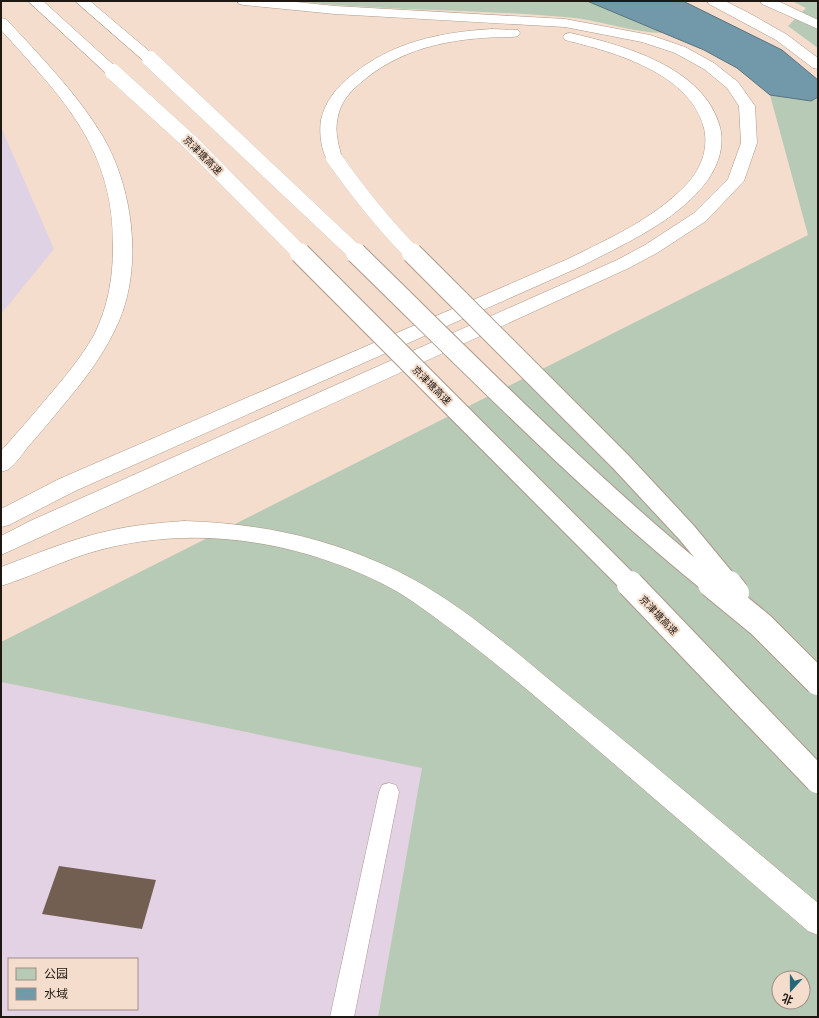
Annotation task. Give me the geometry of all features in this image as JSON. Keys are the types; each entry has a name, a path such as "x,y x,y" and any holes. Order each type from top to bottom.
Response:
{"highway":[{"name":"京津塘高速","path":"35,1 190,142 576,529 818,780"},
{"path":"82,1 150,59 306,205 588,477 660,543 761,625 818,682"},
{"path":"1,546 38,527 623,264 651,249 700,217 736,181 749,143 747,106 733,85 709,66 680,50 645,38 565,23 433,17 276,5 244,1"},
{"path":"714,1 765,26 818,65"},
{"path":"767,1 818,25"},
{"path":"1,22 66,96 93,135 103,152 114,179 121,211 121,280 115,307 101,338 76,376 1,464"},
{"path":"1,519 67,485 576,262 656,220 668,210 692,189 700,178 713,154 713,128 708,114 699,100 670,75 633,56 590,41 567,37 529,33 481,34 435,41 413,47 391,56 358,76 345,88 333,105 328,130 334,158 363,199 394,235 621,462 688,533 761,625"},
{"path":"1,577 65,553 116,538 159,530 200,529 250,534 327,552 367,568 405,586 450,615 521,670 818,922"}],"lane":[{"path":"342,1017 389,792"}],"shaded area":[{"path":"1,127 54,249 1,314"},
{"path":"1,682 423,768 378,1017 1,1017"}],"green space":[{"path":"293,1 587,1 665,33 640,31 577,18 530,14 361,7"},
{"path":"792,1 818,1 818,48 788,26 806,8"},
{"path":"770,95 811,101 818,97 818,1017 378,1017 422,768 1,682 1,642 808,235"}],"water":[{"path":"587,1 683,1 782,50 818,80 818,97 811,101 770,95 737,68 704,50"}],"building":[{"path":"59,866 156,880 142,929 42,914"}]}
